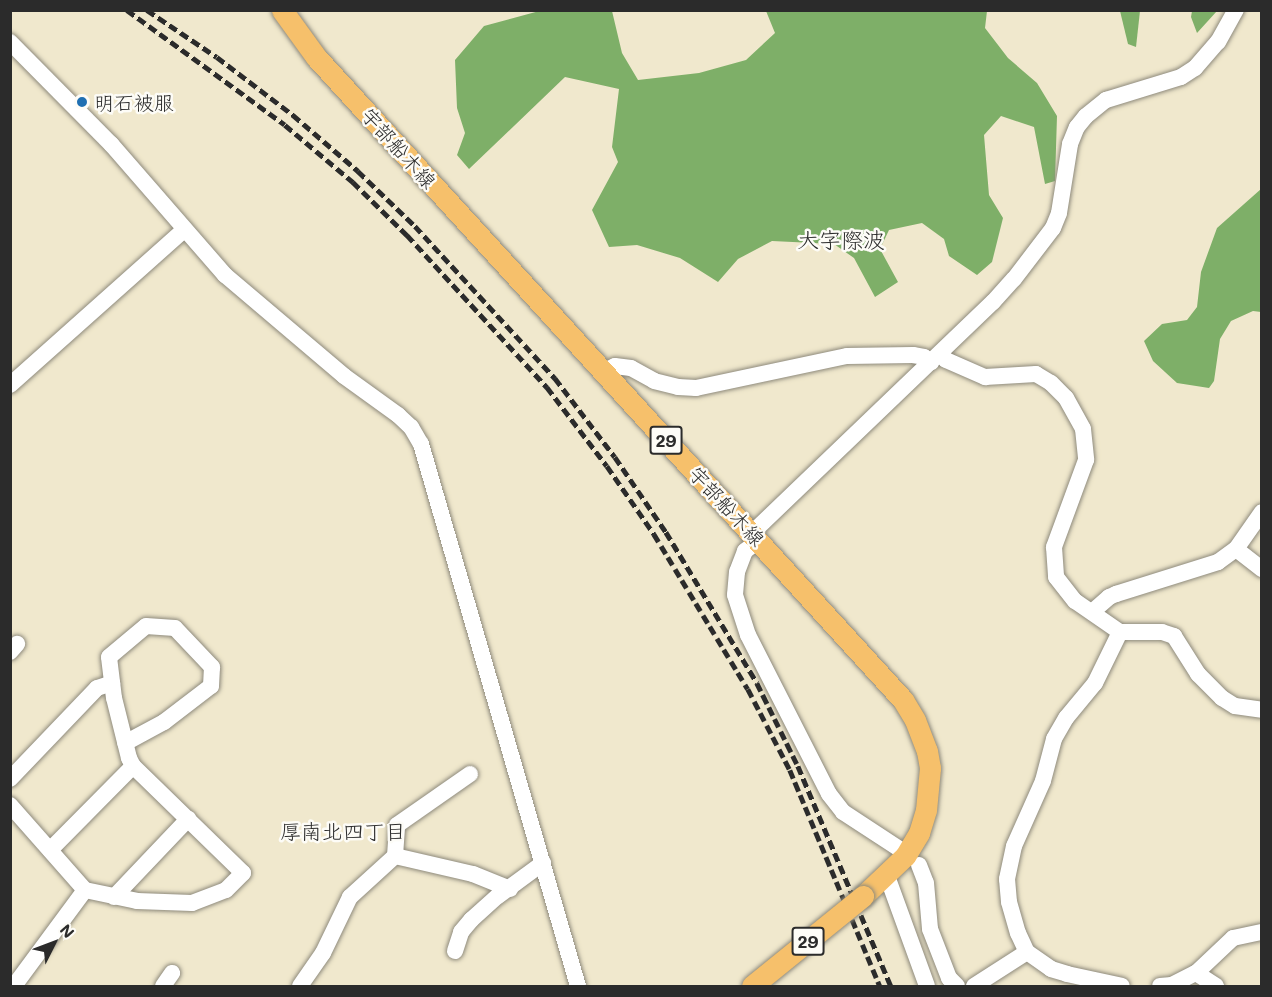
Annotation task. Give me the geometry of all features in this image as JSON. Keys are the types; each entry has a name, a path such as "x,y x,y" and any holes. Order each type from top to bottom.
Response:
{"main road":[{"name":"宇部船木線","path":"282,10 316,57 887,681 909,710 921,734 930,768 926,810 919,833 910,848 887,876 752,987"}],"street":[{"path":"898,848 843,812 830,794 748,635 735,595 737,572 745,552 756,536 993,302 1053,228 1061,205 1070,144 1077,127 1086,116 1106,100 1170,81 1195,68 1218,42 1236,10"},
{"path":"10,42 111,144 225,275 263,310 411,427 421,444 578,987"},
{"path":"10,385 185,229"},
{"path":"603,372 615,366 631,368 654,381 678,387 696,388 848,356 913,355 946,360 985,377 1036,374 1051,383 1066,398 1083,429 1086,460 1054,547 1056,577 1064,589 1120,632 1162,632 1174,636 1198,674 1222,698 1234,706 1262,710"},
{"path":"1092,612 1109,597 1162,578 1206,568 1236,549 1262,512"},
{"path":"1236,549 1262,569"},
{"path":"10,805 85,890 137,901 192,903 226,891 243,873 133,766 125,743 112,683 109,657 146,626 175,628 212,667 211,686 164,722 125,743"},
{"path":"1120,632 1095,682 1066,718 1054,739 1043,781 1014,846 1007,879 1009,902 1018,933 1027,952 1051,969 1067,975 1122,987"},
{"path":"10,779 97,688 112,683"},
{"path":"50,850 133,766"},
{"path":"300,987 323,953 350,897 395,856 397,825 470,774"},
{"path":"114,897 188,819"},
{"path":"395,856 473,874 510,889"},
{"path":"455,951 461,933 471,920 498,896 543,863"},
{"path":"919,866 926,883 930,929 949,978 957,987"},
{"path":"887,876 927,987"},
{"path":"14,987 85,890"},
{"path":"1160,987 1172,985 1196,973 1233,938 1262,932"},
{"path":"974,987 1027,952"},
{"path":"1196,973 1216,987"}],"green space":[{"path":"543,10 612,11 622,53 638,80 699,73 746,60 775,33 766,11 987,11 985,28 1008,58 1037,83 1057,116 1055,181 1045,184 1034,127 1001,116 984,135 989,195 1003,218 992,262 977,275 949,256 944,239 922,223 889,230 880,249 898,282 875,297 854,258 834,244 772,241 738,259 718,282 680,258 637,245 609,247 592,210 618,162 612,147 619,89 565,77 469,169 457,155 465,133 457,108 455,60 484,26"},
{"path":"1192,10 1217,11 1197,33 1191,17"},
{"path":"1120,11 1140,11 1136,47 1128,44"},
{"path":"1261,189 1261,312 1253,311 1231,321 1220,339 1214,381 1209,388 1177,383 1153,361 1144,341 1162,324 1187,320 1197,307 1201,272 1217,228"}],"railway":[{"path":"127,10 285,125 353,182 407,235 547,387 607,466 654,534 748,689 790,770 880,986"},
{"path":"147,10 217,57 293,115 358,171 415,226 555,378 615,457 666,532 757,683 798,766 891,986"}],"place":[{"name":"明石被服","path":"82,102"}],"district":[{"name":"大字際波","path":"841,240"},
{"name":"厚南北四丁目","path":"343,831"}]}
